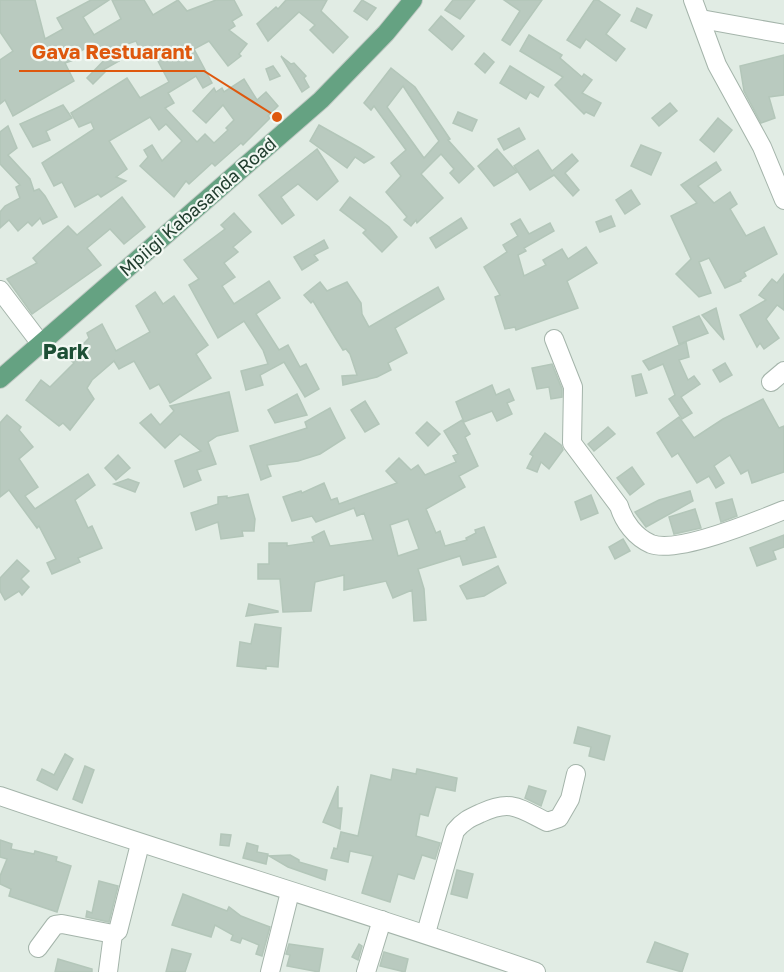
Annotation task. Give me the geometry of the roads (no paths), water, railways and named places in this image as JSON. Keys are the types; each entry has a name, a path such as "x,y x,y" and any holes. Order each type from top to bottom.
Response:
{"main road":[{"name":"Mpiigi Kabasanda Road","path":"0,379 321,100 386,33 413,0"}],"street":[{"path":"693,0 717,65 762,147 784,200"},
{"path":"701,19 784,34"},
{"path":"0,290 40,344"},
{"path":"554,339 573,387 572,443 619,506 623,517 635,534 652,544 677,545 740,528 784,510"},
{"path":"426,933 454,831 463,821 499,804 515,807 547,822 559,818 570,799 576,774"},
{"path":"0,796 140,844 426,933 536,972"},
{"path":"38,948 55,925 62,924 113,934 118,931 140,844"},
{"path":"270,972 290,892"},
{"path":"366,972 382,920"},
{"path":"108,972 113,934"}],"place":[{"name":"Gava Restuarant","path":"277,117"}],"district":[{"name":"Park","path":"66,352"}]}
